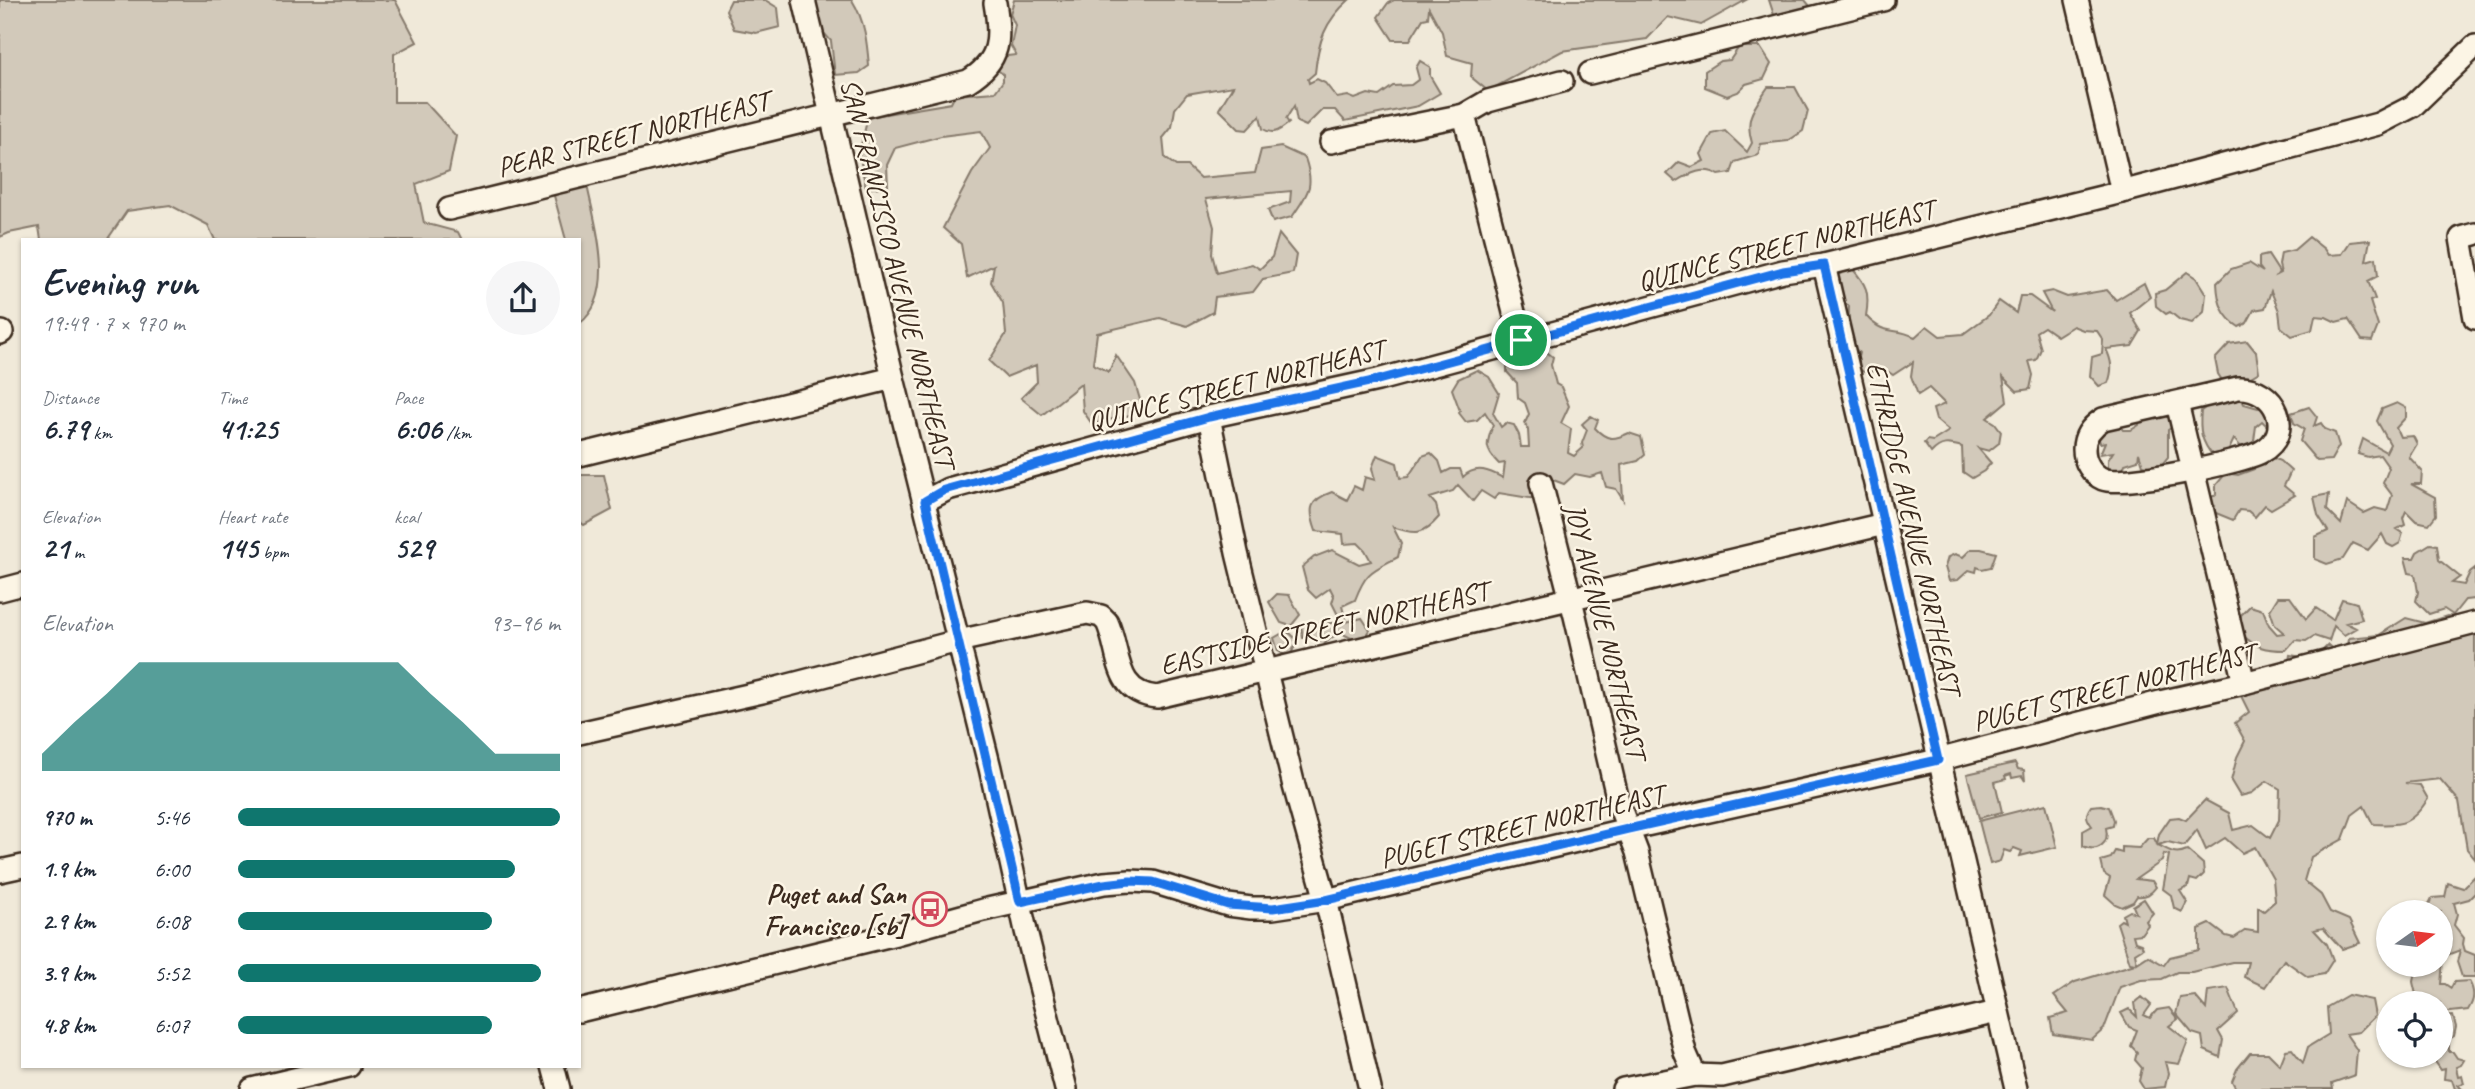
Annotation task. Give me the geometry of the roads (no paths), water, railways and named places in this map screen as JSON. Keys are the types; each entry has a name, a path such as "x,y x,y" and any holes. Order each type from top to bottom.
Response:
{"street":[{"path":"1590,73 1883,0"},
{"path":"2077,0 2122,192"},
{"name":"SAN FRANCISCO AVENUE NORTHEAST","path":"804,1 1066,1089"},
{"name":"PEAR STREET NORTHEAST","path":"449,209 968,81 988,65 996,52 999,37 993,1"},
{"name":"QUINCE STREET NORTHEAST","path":"925,501 944,490 1209,417 1378,380 1783,271 1824,265 2122,192 2378,124 2413,106 2475,46"},
{"path":"1331,142 1464,115 1488,101 1562,81"},
{"path":"1464,115 1521,340"},
{"path":"2468,236 2475,318"},
{"name":"ETHRIDGE AVENUE NORTHEAST","path":"1824,265 2016,1089"},
{"path":"581,455 893,378"},
{"path":"2247,388 2263,393 2270,399 2278,416 2277,433 2261,452 2192,471 2112,481 2102,478 2090,469 2084,452 2088,432 2103,419 2177,403 2247,388"},
{"path":"2177,403 2244,683"},
{"path":"1209,417 1237,553 1294,786 1326,900 1370,1089"},
{"name":"JOY AVENUE NORTHEAST","path":"1541,483 1619,805 1637,852 1685,1052 1695,1076"},
{"name":"EASTSIDE STREET NORTHEAST","path":"581,733 762,692 958,640 1087,613 1107,622 1122,673 1135,691 1157,697 1885,524"},
{"path":"0,590 21,585"},
{"name":"PUGET STREET NORTHEAST","path":"581,1011 1020,902 1104,884 1153,882 1228,905 1251,908 1273,908 1326,900 1938,760 2475,623"},
{"path":"0,871 21,866"},
{"path":"1623,1089 1695,1076 1722,1076 1997,1012"},
{"path":"252,1089 341,1068"},
{"path":"554,1068 559,1089"}],"place":[{"name":"Puget and San Francisco [sb]","path":"930,909"}]}
